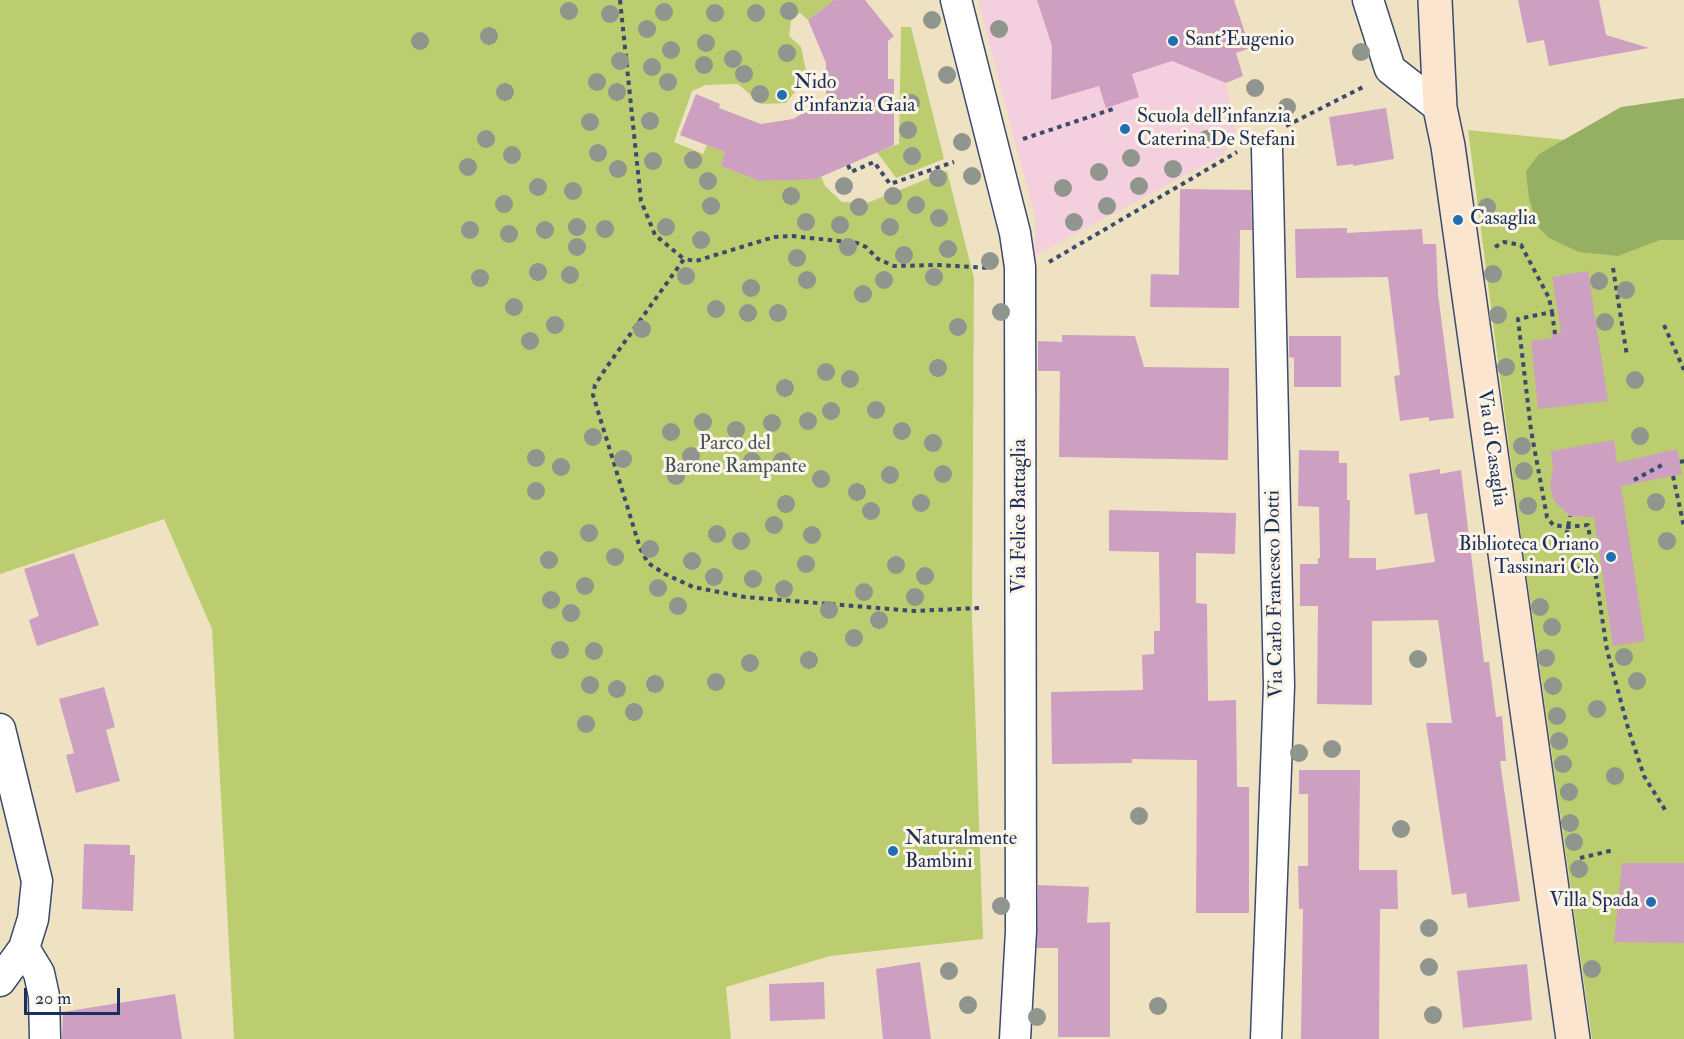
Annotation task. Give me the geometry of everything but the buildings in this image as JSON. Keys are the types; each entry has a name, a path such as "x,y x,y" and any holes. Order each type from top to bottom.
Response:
{"street":[{"name":"Via Felice Battaglia","path":"956,0 1015,233 1020,267 1021,932 1015,1039"},
{"path":"1368,0 1390,69 1440,108"},
{"name":"Via di Casaglia","path":"1435,0 1440,108 1465,266 1573,1039"},
{"name":"Via Carlo Francesco Dotti","path":"1263,143 1279,686 1266,1039"},
{"path":"0,729 37,881 33,919 24,948 0,981"},
{"path":"24,948 39,973 44,996 45,1039"}],"path":[{"path":"620,0 641,201 656,235 684,259 696,261 774,237 792,236 857,243 866,247 878,259 894,266 938,265 996,268"},
{"path":"1048,263 1369,84"},
{"path":"1020,141 1113,109"},
{"path":"848,165 851,172 874,162 890,183 954,162"},
{"path":"1465,266 1504,242 1521,245 1549,298 1555,334"},
{"path":"684,259 606,368 595,385 593,395 640,548 648,563 664,574 693,587 745,597 915,611 979,608"},
{"path":"1613,268 1627,356"},
{"path":"1552,312 1518,319 1531,430 1547,518 1552,525 1567,527 1588,525 1607,650 1628,728 1644,776 1667,813"},
{"path":"1664,325 1684,370"},
{"path":"1634,480 1662,465"},
{"path":"1673,476 1684,527"},
{"path":"1570,516 1560,570 1595,568"}],"shaded area":[{"name":"Scuola dell'infanzia Caterina De Stefani","path":"978,0 1086,0 1132,74 1177,59 1181,65 1226,83 1236,132 1223,155 1034,256 1036,221"}],"green space":[{"name":"Parco del Barone Rampante","path":"0,0 834,0 808,20 800,13 791,21 789,36 801,47 807,76 786,103 761,104 738,84 706,85 692,91 674,142 703,154 707,145 725,152 721,166 759,181 821,176 825,186 842,202 867,203 947,171 974,278 972,618 983,939 830,956 726,987 731,1039 234,1039 212,629 164,519 0,574"},
{"path":"901,27 911,27 944,159 896,178 877,152 899,144"},
{"path":"1684,98 1684,240 1660,240 1618,256 1579,252 1549,238 1538,227 1529,199 1526,171 1539,154 1621,107"},
{"path":"1468,130 1684,152 1684,1039 1592,1039 1515,493"}],"place":[{"name":"Sant'Eugenio","path":"1173,41"},
{"name":"Nido d'infanzia Gaia","path":"782,95"},
{"name":"Scuola dell'infanzia Caterina De Stefani","path":"1125,129"},
{"name":"Casaglia","path":"1458,220"},
{"name":"Biblioteca Oriano Tassinari Clò","path":"1611,557"},
{"name":"Naturalmente Bambini","path":"893,851"},
{"name":"Villa Spada","path":"1651,902"}]}
